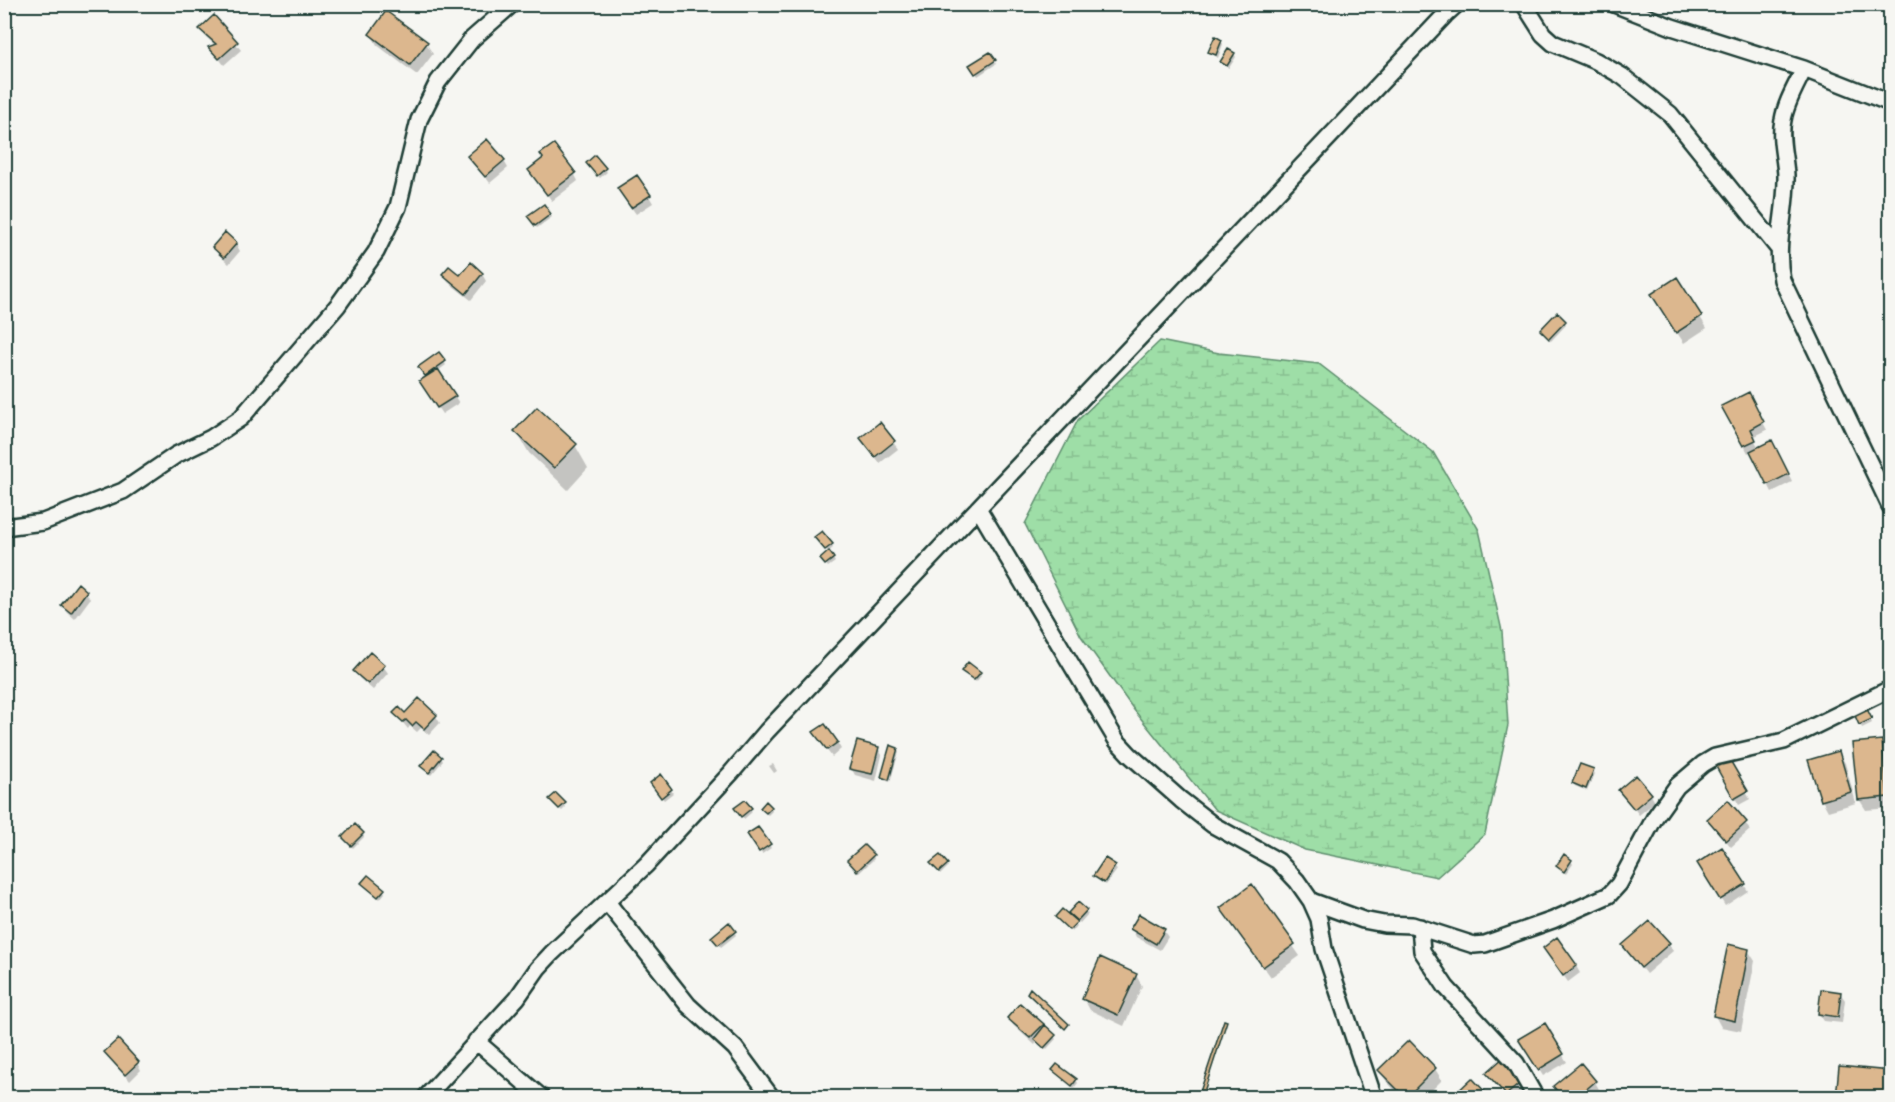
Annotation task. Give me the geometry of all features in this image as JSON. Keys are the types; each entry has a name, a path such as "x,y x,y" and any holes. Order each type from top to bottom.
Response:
{"street":[{"path":"4,527 43,522 123,491 176,455 212,438 241,418 338,305 376,252 398,207 419,120 438,82 472,39 512,4"},
{"path":"425,1098 517,998 538,968 552,953 653,858 767,731 1457,4"},
{"path":"1524,4 1543,34 1552,43 1596,61 1622,76 1670,114 1778,248"},
{"path":"1614,4 1672,27 1804,69 1890,104"},
{"path":"1804,69 1788,101 1782,120 1781,148 1786,173 1784,211 1778,248 1782,280 1890,506"},
{"path":"978,508 1117,741 1130,755 1205,819 1278,861 1297,881 1311,901 1319,919 1324,949 1374,1098"},
{"path":"1311,901 1363,920 1384,924 1412,925 1474,945 1485,944 1553,920 1609,895 1619,884 1656,817 1677,786 1703,764 1715,757 1784,741 1890,689"},
{"path":"607,902 688,1005 735,1048 772,1098"},
{"path":"1420,927 1422,951 1446,987 1516,1063 1536,1098"},
{"path":"476,1041 542,1098"}],"green space":[{"path":"1160,341 1219,353 1319,364 1433,452 1479,530 1502,631 1508,725 1485,834 1437,877 1305,850 1215,810 1134,710 1081,636 1025,524 1078,420"}],"building":[{"path":"386,11 428,42 410,65 369,34"},
{"path":"214,15 238,42 219,59 208,47 216,44 199,29"},
{"path":"1215,36 1222,40 1216,55 1208,52"},
{"path":"1228,49 1235,53 1227,66 1220,62"},
{"path":"990,52 996,60 975,74 969,65"},
{"path":"487,139 505,160 485,177 467,156"},
{"path":"554,144 576,173 547,195 528,170 543,158 540,154"},
{"path":"595,155 606,168 597,176 586,163"},
{"path":"637,175 651,195 631,208 617,188"},
{"path":"544,204 551,214 535,226 527,216"},
{"path":"225,232 237,243 224,258 212,247"},
{"path":"471,262 483,273 466,294 442,274 449,266 460,275"},
{"path":"1677,277 1702,316 1676,333 1651,294"},
{"path":"1557,312 1566,321 1549,339 1540,330"},
{"path":"439,352 446,361 425,376 418,367"},
{"path":"438,369 456,396 437,408 419,381"},
{"path":"1749,392 1764,422 1751,429 1756,440 1743,446 1721,406"},
{"path":"537,407 577,444 554,468 514,431"},
{"path":"880,422 895,441 875,457 860,438"},
{"path":"1772,440 1789,474 1767,485 1750,451"},
{"path":"822,531 833,544 825,550 814,537"},
{"path":"829,551 834,558 825,565 820,559"},
{"path":"78,583 87,591 71,613 61,605"},
{"path":"370,652 385,665 368,684 353,671"},
{"path":"968,662 981,672 974,680 961,671"},
{"path":"419,698 437,715 424,729 416,722 412,726 406,720 403,722 393,713 399,707 405,713"},
{"path":"1865,705 1872,719 1859,725 1853,711"},
{"path":"825,724 838,742 827,750 813,732"},
{"path":"1882,740 1888,797 1858,800 1852,743"},
{"path":"857,741 879,747 872,774 849,769"},
{"path":"890,745 898,748 889,780 881,777"},
{"path":"434,750 442,757 429,773 420,766"},
{"path":"1839,751 1851,792 1821,801 1808,760"},
{"path":"1727,755 1748,791 1734,799 1714,763"},
{"path":"1580,764 1594,769 1586,789 1572,783"},
{"path":"661,774 672,789 661,798 650,783"},
{"path":"1636,775 1652,794 1634,809 1618,790"},
{"path":"556,793 566,803 559,809 549,799"},
{"path":"745,800 752,808 741,817 734,808"},
{"path":"1728,800 1747,822 1726,841 1707,819"},
{"path":"766,801 772,807 766,813 760,808"},
{"path":"355,824 364,833 351,846 342,837"},
{"path":"758,827 771,844 759,852 747,834"},
{"path":"864,845 874,855 857,871 847,860"},
{"path":"1722,847 1746,884 1720,900 1697,863"},
{"path":"1564,854 1572,860 1564,872 1556,866"},
{"path":"940,855 948,864 939,872 930,863"},
{"path":"1105,858 1116,865 1104,883 1093,876"},
{"path":"368,875 385,889 378,897 361,883"},
{"path":"1252,884 1295,944 1263,967 1220,908"},
{"path":"1078,902 1087,910 1077,921 1068,913"},
{"path":"1062,909 1077,922 1069,930 1055,917"},
{"path":"1139,914 1165,929 1156,944 1130,929"},
{"path":"1650,921 1670,943 1641,968 1622,945"},
{"path":"729,922 736,931 718,945 711,937"},
{"path":"1557,937 1577,965 1563,976 1543,948"},
{"path":"1728,944 1749,949 1735,1021 1713,1016"},
{"path":"1100,957 1137,974 1118,1015 1082,999"},
{"path":"1030,988 1069,1024 1065,1029 1027,993"},
{"path":"1821,989 1841,992 1838,1017 1818,1014"},
{"path":"1020,1003 1044,1024 1030,1038 1007,1018"},
{"path":"1224,1020 1227,1021 1202,1098 1198,1098"},
{"path":"1545,1023 1564,1054 1538,1070 1518,1039"},
{"path":"1045,1025 1056,1035 1044,1048 1034,1039"},
{"path":"118,1039 139,1062 125,1075 104,1052"},
{"path":"1409,1040 1436,1068 1406,1098 1378,1070"},
{"path":"1504,1057 1524,1080 1506,1095 1486,1073"},
{"path":"1581,1063 1596,1081 1576,1098 1563,1098 1553,1086"},
{"path":"1057,1064 1077,1079 1072,1086 1052,1070"},
{"path":"1839,1066 1890,1071 1890,1098 1836,1098"},
{"path":"1472,1078 1491,1098 1455,1098 1453,1096"}]}
